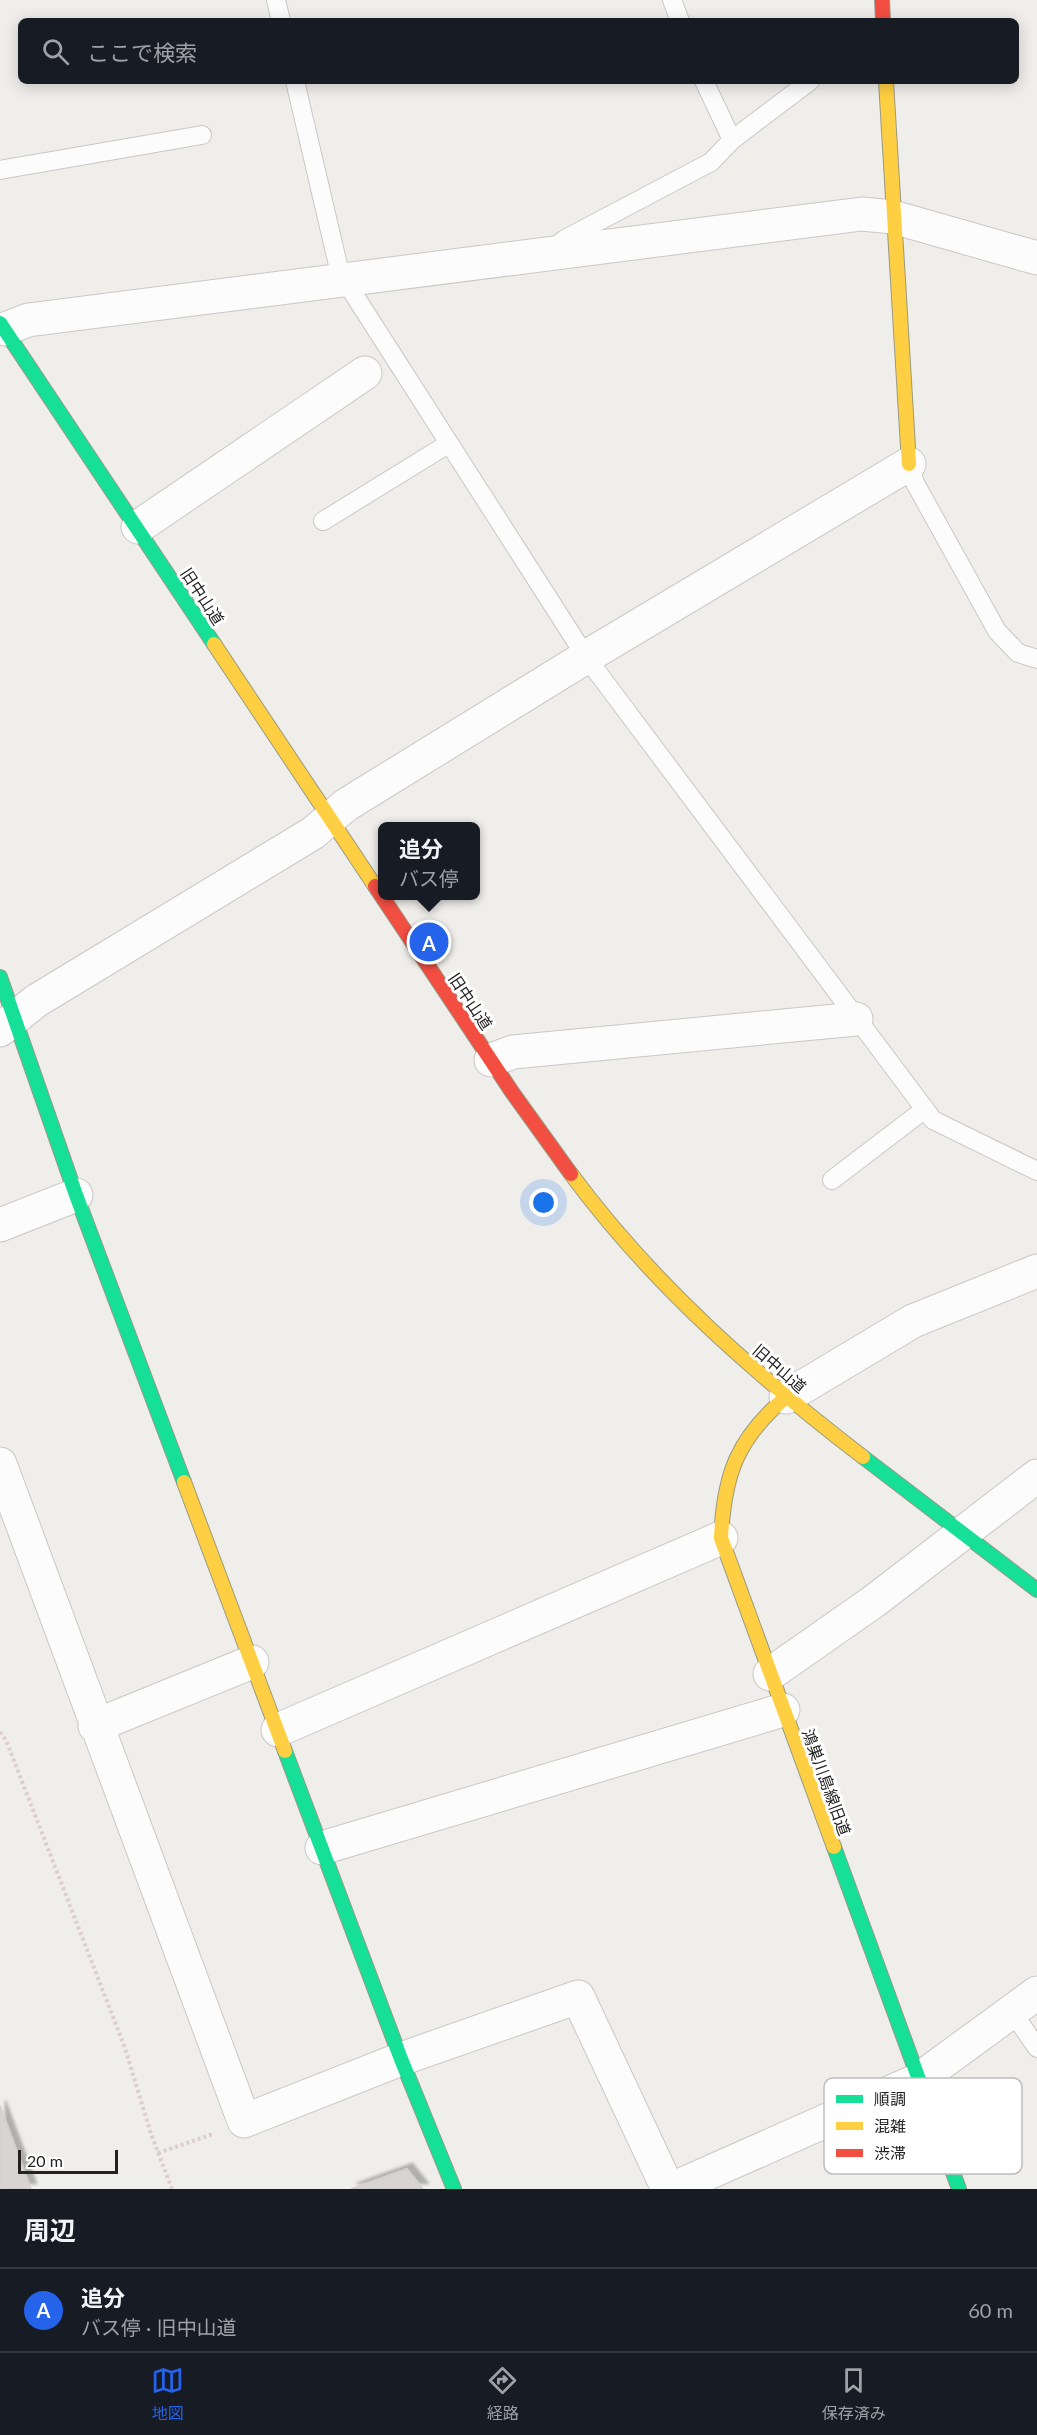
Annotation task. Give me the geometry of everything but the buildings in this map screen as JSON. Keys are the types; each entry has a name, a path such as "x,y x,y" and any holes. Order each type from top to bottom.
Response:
{"street":[{"path":"882,0 883,18"},
{"path":"8,1024 36,1001 313,833 329,817 586,657 909,464 886,84"},
{"path":"3,326 28,320 862,214 893,217 1037,258"},
{"name":"旧中山道","path":"3,326 378,890"},
{"path":"138,527 365,373"},
{"name":"旧中山道","path":"384,900 491,1060 592,1203 650,1271 786,1396 1037,1590"},
{"path":"0,977 8,1024 76,1195 401,2059 454,2189"},
{"path":"491,1060 513,1052 856,1019"},
{"path":"0,1225 76,1195"},
{"path":"786,1396 913,1321 1037,1271"},
{"name":"鴻巣川島線旧道","path":"786,1396 757,1423 733,1466 722,1501 720,1538 917,2078"},
{"path":"0,1464 95,1726 244,2121 401,2059 578,1997 670,2189 824,2121"},
{"path":"770,1674 965,1533 1037,1476"},
{"path":"278,1730 720,1538"},
{"path":"95,1726 252,1662"},
{"path":"322,1848 783,1710"},
{"path":"921,2078 1025,2003"},
{"name":"鴻巣川島線旧道","path":"953,2174 959,2189"}],"lane":[{"path":"276,0 280,18"},
{"path":"672,0 679,18"},
{"path":"296,84 338,265 344,279 586,657 933,1120 1037,1171"},
{"path":"705,84 732,140"},
{"path":"548,253 565,239 711,162 732,140 806,84"},
{"path":"0,170 202,135"},
{"path":"323,521 448,444"},
{"path":"909,464 915,483 997,631 1018,653 1037,659"},
{"path":"832,1180 924,1109"},
{"path":"1025,2003 1037,2048"}],"path":[{"path":"0,1732 10,1750 125,2048 158,2153 172,2189"},
{"path":"158,2153 244,2121"}],"traffic: fast":[{"path":"0,323 214,644"},
{"path":"0,977 76,1195 184,1482"},
{"path":"863,1457 1037,1590"},
{"path":"285,1751 401,2059 454,2189"},
{"path":"834,1847 918,2078"},
{"path":"954,2174 959,2189"}],"traffic: slow":[{"path":"886,84 909,464"},
{"path":"214,644 375,886"},
{"path":"571,1174 636,1253 707,1326 783,1393 863,1457"},
{"path":"786,1397 756,1428 736,1459 726,1495 721,1538 834,1847"},
{"path":"184,1482 285,1751"}],"traffic: jam":[{"path":"882,0 883,18"},
{"path":"375,886 378,891"},
{"path":"384,900 512,1092 571,1174"}],"place":[{"name":"追分","path":"429,942"}]}
